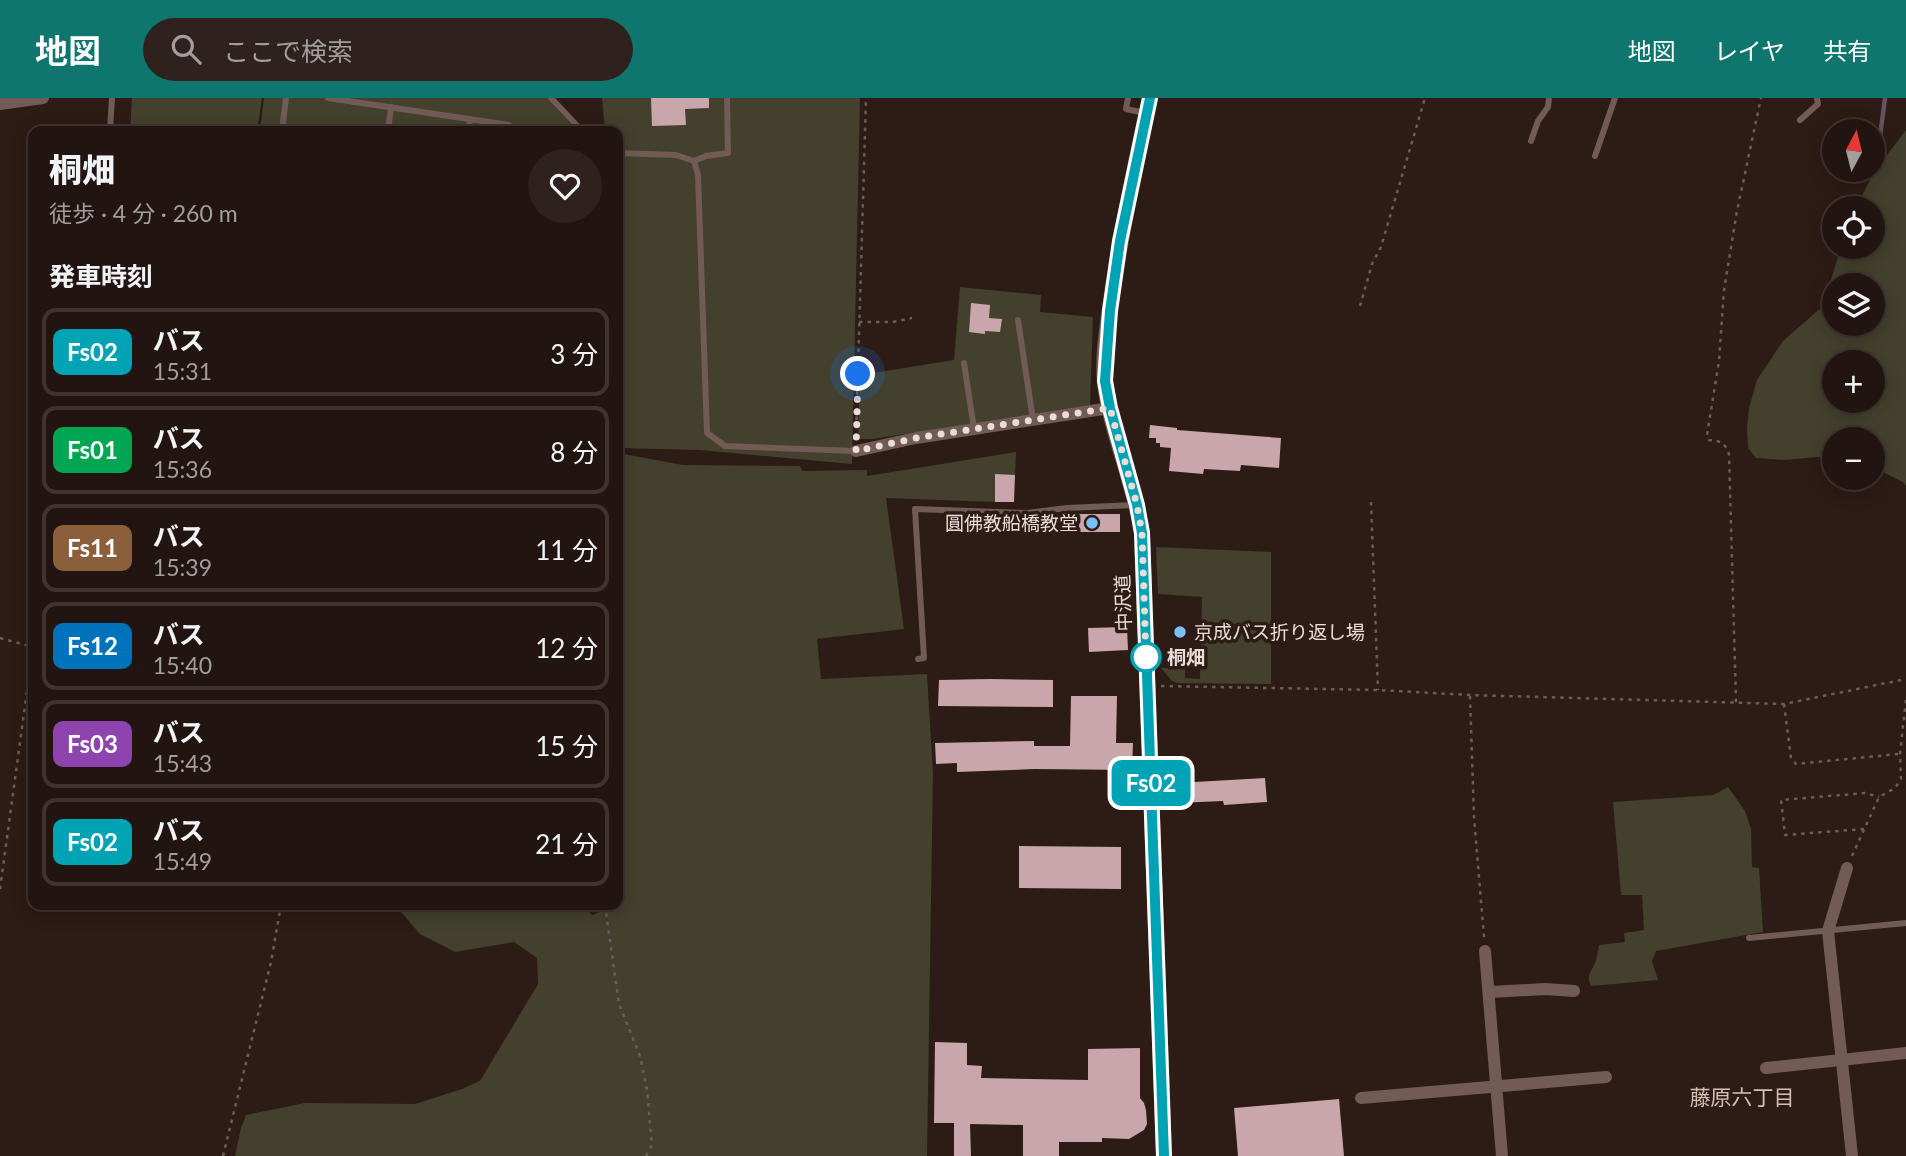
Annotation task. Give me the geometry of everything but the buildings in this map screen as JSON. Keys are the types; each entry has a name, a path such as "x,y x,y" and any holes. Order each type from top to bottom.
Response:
{"street":[{"path":"0,104 44,98"},
{"name":"中沢道","path":"1148,105 1120,241 1110,311 1105,381 1142,533 1164,1156"},
{"path":"856,451 916,438 1110,408"},
{"path":"1847,868 1828,931 1852,1156"},
{"path":"1485,951 1502,1156"},
{"path":"1490,992 1574,990"},
{"path":"1766,1068 1906,1053"},
{"path":"1361,1098 1606,1077"}],"lane":[{"path":"110,126 112,98"},
{"path":"283,126 286,98"},
{"path":"328,98 509,125"},
{"path":"551,98 577,126"},
{"path":"623,153 676,155 694,161 706,156 728,153 727,98"},
{"path":"1128,98 1126,109 1148,105"},
{"path":"1531,141 1538,121 1548,107 1549,98"},
{"path":"1595,156 1615,98"},
{"path":"1800,120 1818,104 1817,98"},
{"path":"389,126 391,107"},
{"path":"469,126 470,119"},
{"path":"694,161 698,175 708,433 725,446 856,451"},
{"path":"1018,320 1032,420"},
{"path":"964,363 974,429"},
{"path":"918,659 925,659 915,509 1027,513 1137,505"},
{"path":"1749,938 1906,923"}],"path":[{"path":"856,451 866,98"},
{"path":"1360,306 1372,264 1381,247 1426,98"},
{"path":"1736,703 1729,454 1726,445 1720,441 1709,440 1707,435 1719,361 1726,277 1761,98"},
{"path":"859,322 893,322 912,318"},
{"path":"1371,502 1378,690"},
{"path":"0,638 28,646"},
{"path":"1147,686 1378,690 1784,704 1906,680"},
{"path":"0,889 28,684"},
{"path":"1470,695 1474,817 1485,951"},
{"path":"1847,868 1879,797 1895,788 1901,779 1900,754 1906,699"},
{"path":"1784,704 1791,758 1796,764 1900,754"},
{"path":"1864,829 1785,835 1781,800 1865,793 1879,797"},
{"path":"223,1156 271,962 280,910"},
{"path":"606,910 619,1004 639,1056 647,1090 652,1145 646,1156"}],"shaded area":[{"path":"132,98 262,98 258,126 130,126"},
{"path":"264,98 547,98 572,126 261,126"},
{"path":"602,98 860,98 852,464 700,450 623,448 623,126 605,126"},
{"path":"1906,130 1906,486 1885,473 1885,427 1822,427 1822,457 1784,460 1756,458 1748,448 1749,408 1757,380 1783,341 1822,307 1822,336 1885,336 1885,273 1833,273 1837,259 1885,259 1885,196 1862,196 1869,182 1885,182 1885,158"},
{"path":"960,287 1041,295 1040,312 1093,317 1090,405 873,439 858,439 860,375 954,360"},
{"path":"1016,452 1015,475 995,475 995,502 886,498 904,629 817,639 821,679 927,674 933,773 927,1156 235,1156 246,1115 305,1103 415,1104 480,1081 538,984 537,958 514,942 455,952 420,934 399,910 588,910 592,915 605,910 623,910 623,454 683,465 800,466 802,471 867,470 867,476"},
{"path":"1156,547 1271,552 1271,684 1177,683 1161,668 1185,668 1185,678 1200,679 1202,597 1158,594"},
{"path":"1728,787 1745,811 1751,829 1752,867 1759,868 1763,932 1656,951 1652,961 1658,980 1591,986 1589,977 1599,945 1625,942 1624,933 1644,930 1642,895 1621,895 1613,802 1713,795"}],"waterway":[{"path":"1882,119 1885,98"}],"bus line":[{"name":"Fs02","path":"1150,98 1120,241 1110,311 1105,381 1142,533 1164,1156"}],"place":[{"name":"圓佛教船橋教堂","path":"1092,523"},
{"name":"京成バス折り返し場","path":"1180,632"},
{"name":"桐畑","path":"1146,657"}],"district":[{"name":"藤原六丁目","path":"1742,1098"}],"route":[{"path":"858,374 856,451 916,438 1110,408 1137,505 1142,533 1146,657"}]}
